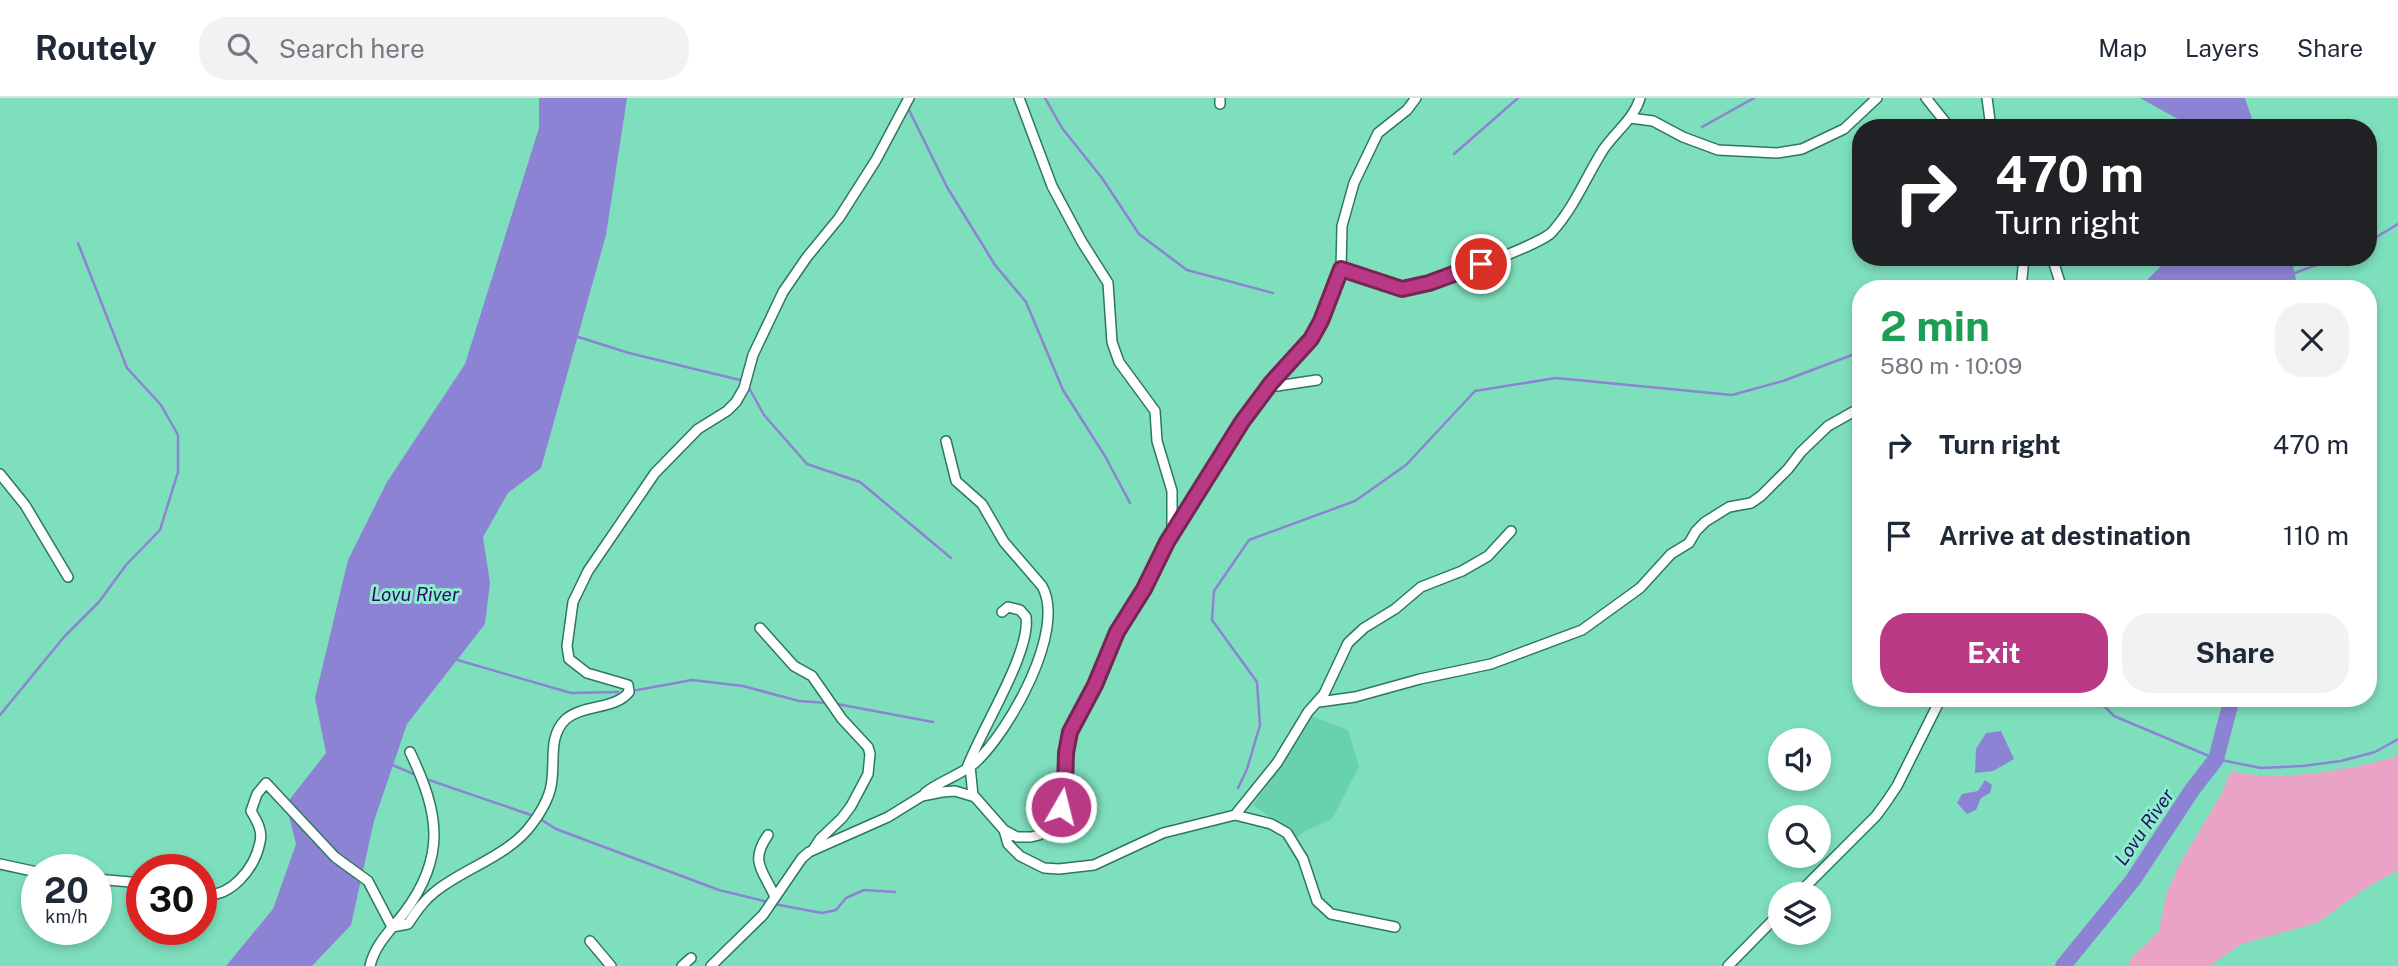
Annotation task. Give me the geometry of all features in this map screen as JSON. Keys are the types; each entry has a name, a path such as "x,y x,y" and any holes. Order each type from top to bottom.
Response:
{"street":[{"path":"392,927 408,924 419,907 436,891 512,843 531,827 551,785 552,750 559,728 569,717 620,700 629,692 628,685 587,673 569,659 567,646 570,623 579,587 655,473 698,429 727,411 736,402 744,388 753,355 783,292 839,218 876,160 909,98"},
{"path":"1018,98 1052,186 1108,283 1112,342 1119,362 1154,407 1157,442 1172,491 1172,534"},
{"path":"922,796 955,791 973,796 1004,830 1017,837 1031,838 1046,831 1058,814 1065,789 1067,745 1073,725 1095,685 1117,632 1144,589 1172,534 1242,422 1271,383 1311,339 1321,321 1341,269 1341,239 1347,205 1371,145 1378,133 1407,110 1416,98"},
{"path":"1341,269 1386,285 1402,289 1413,288 1523,249 1551,234 1575,201 1607,145 1630,118 1640,98"},
{"path":"1855,119 1877,98"},
{"path":"1926,98 1943,119"},
{"path":"1987,98 1990,119"},
{"path":"1630,118 1653,121 1718,150 1777,153 1802,149 1844,129 1852,121"},
{"path":"1271,383 1277,386 1317,380"},
{"path":"1319,702 1355,697 1420,679 1491,664 1582,630 1640,588 1671,554 1691,541 1696,531 1706,522 1729,507 1751,503 1761,496 1828,426 1852,412"},
{"path":"711,966 763,915 802,858 888,817 938,783 968,767 984,753 1006,725 1032,675 1047,626 1048,602 1042,586 1004,542 989,513 956,481 946,441"},
{"path":"0,474 25,505 68,577"},
{"path":"1004,830 1009,844 1020,856 1044,868 1059,869 1094,864 1163,833 1235,815 1277,763 1308,712 1319,702 1343,651 1356,635 1395,609 1421,587 1462,571 1488,556 1511,531"},
{"path":"973,796 968,767 999,702 1026,631 1026,617 1020,610 1008,607 1002,612"},
{"path":"760,628 794,666 812,676 842,719 868,747 870,754 868,774 851,806 820,839 813,851"},
{"path":"1810,882 1876,816 1887,801 1936,707"},
{"path":"370,966 382,939 406,911 431,865 434,851 434,822 421,777 410,752"},
{"path":"217,895 228,890 246,874 260,842 260,830 251,811 257,794 266,783 335,858 368,881 392,927"},
{"path":"1235,815 1272,824 1287,833 1299,849 1317,901 1331,914 1395,927"},
{"path":"768,835 757,856 775,897"},
{"path":"0,864 21,869"},
{"path":"1728,966 1768,925"},
{"path":"590,941 611,966"},
{"path":"682,966 691,958"}],"shaded area":[{"path":"1312,716 1348,730 1359,767 1332,819 1297,837 1253,805"},
{"path":"2398,756 2398,870 2363,890 2317,923 2241,944 2210,966 2129,966 2129,960 2159,931 2166,895 2179,865 2222,793 2231,771 2270,776 2292,775 2359,766"}],"water":[{"name":"Lovu River","path":"539,98 627,98 606,235 541,468 508,493 483,537 490,583 485,624 407,724 374,821 351,925 312,966 226,966 273,909 296,844 286,804 326,753 315,698 348,560 387,482 465,364 539,128"},
{"path":"2140,98 2245,98 2252,119 2178,119"},
{"path":"2161,266 2293,266 2296,280 2147,280"},
{"path":"2001,731 2014,759 1993,771 1975,773 1976,749 1986,733"},
{"path":"1985,780 1992,785 1990,793 1981,798 1976,810 1967,814 1957,803 1962,794 1978,791"}],"waterway":[{"path":"1045,98 1062,128 1102,178 1139,234 1187,270 1273,293"},
{"path":"1454,154 1518,98"},
{"path":"1702,127 1754,98"},
{"path":"908,108 947,187 995,265 1026,302 1063,390 1105,456 1130,503"},
{"path":"2377,237 2398,224"},
{"path":"0,715 64,637 99,602 126,565 160,530 178,472 178,435 161,405 127,368 78,243"},
{"path":"2292,274 2314,266"},
{"path":"575,336 629,353 744,381"},
{"path":"1238,788 1247,769 1260,725 1257,682 1212,620 1214,591 1249,540 1355,501 1406,465 1475,391 1556,378 1732,395 1783,381 1852,355"},
{"path":"748,386 764,415 807,464 860,482 951,558"},
{"path":"454,659 571,693 618,692"},
{"path":"632,691 692,680 743,686 799,701 827,703"},
{"path":"837,704 933,722"},
{"path":"2105,707 2114,716 2216,759 2261,768 2341,761 2375,752 2398,739"},
{"name":"Lovu River","path":"2063,966 2133,880 2192,790 2216,759 2230,707"},
{"path":"390,764 416,775"},
{"path":"426,779 537,817 556,829 719,890 768,902"},
{"path":"774,904 822,913 836,910 846,898 864,890 895,892"}],"route":[{"path":"1061,807 1070,732 1095,685 1117,632 1144,589 1167,542 1242,422 1271,383 1311,339 1321,321 1341,269 1402,289 1429,283 1481,264"}]}
